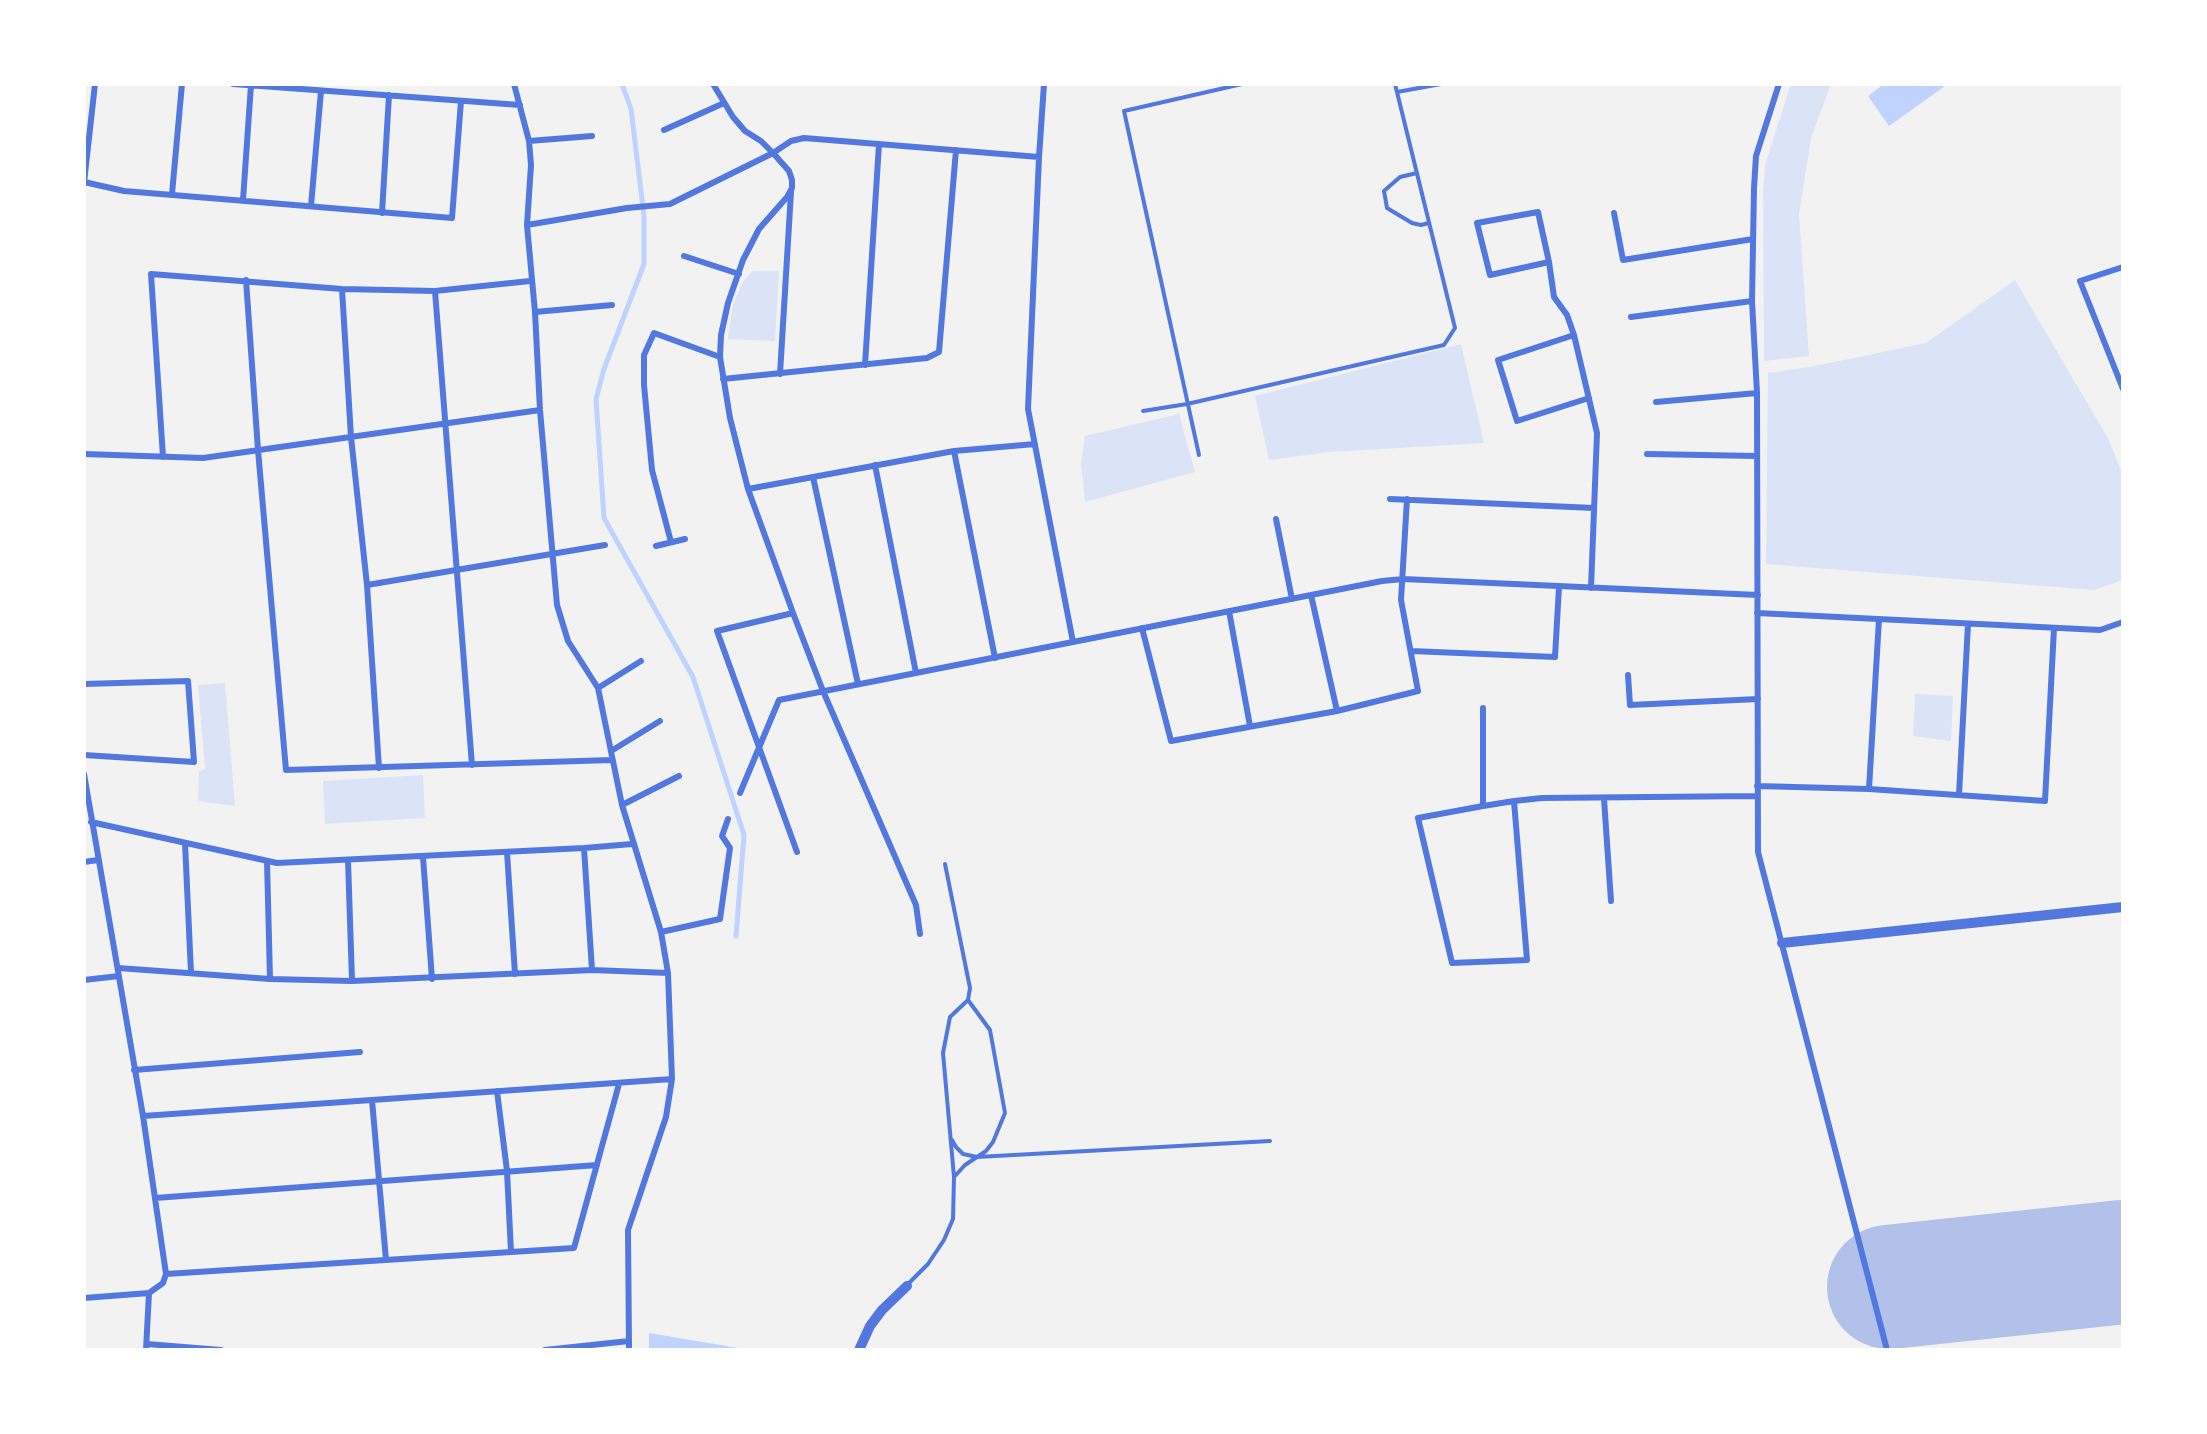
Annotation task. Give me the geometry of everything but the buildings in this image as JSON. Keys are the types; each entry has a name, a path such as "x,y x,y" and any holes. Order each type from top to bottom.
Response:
{"street":[{"path":"95,84 84,182 124,191 452,218 461,101"},
{"path":"172,194 182,84"},
{"path":"233,84 520,105"},
{"path":"516,84 529,141 531,165 527,225 530,280 535,312 540,410 557,605 568,641 598,688 622,805 661,932 668,973 672,1079 666,1117 628,1230 629,1350"},
{"path":"713,84 724,103 746,131 761,141 789,171 792,188 780,374"},
{"path":"1044,84 1028,409 1073,642"},
{"path":"1779,84 1756,156 1753,239 1752,301 1757,456 1758,852 1887,1350"},
{"path":"243,200 250,85"},
{"path":"311,206 321,91"},
{"path":"382,213 389,95"},
{"path":"664,130 724,103"},
{"path":"529,141 592,136"},
{"path":"527,225 627,208 670,204 773,153 791,141 804,138 1039,157"},
{"path":"865,365 879,144"},
{"path":"723,380 927,358 939,352 956,150"},
{"path":"792,188 781,205 759,229 738,274 728,303 721,335 720,357 723,380 748,489 823,691 916,905 920,934"},
{"path":"1549,262 1490,274 1477,223 1538,212 1549,262 1554,297 1567,315 1574,335 1597,433 1591,588"},
{"path":"1614,213 1623,260 1753,239"},
{"path":"684,256 738,274"},
{"path":"2123,267 2080,282 2123,389"},
{"path":"163,457 151,273 342,289 435,291 530,280"},
{"path":"246,280 258,450 286,770 612,760"},
{"path":"342,289 351,437 367,585 379,768"},
{"path":"435,291 472,765"},
{"path":"1631,317 1752,301"},
{"path":"535,312 612,305"},
{"path":"671,542 652,470 644,385 644,356 654,333 720,357"},
{"path":"1574,335 1498,360 1517,421 1589,398"},
{"path":"1656,402 1756,393"},
{"path":"84,454 203,458 540,410"},
{"path":"748,489 954,451 1035,444"},
{"path":"954,451 995,658"},
{"path":"1647,454 1757,456"},
{"path":"875,465 916,673"},
{"path":"813,477 858,684"},
{"path":"1390,499 1594,508"},
{"path":"1142,628 1171,741 1337,711 1418,691 1401,600 1407,500"},
{"path":"1276,519 1292,599"},
{"path":"656,546 685,539"},
{"path":"367,585 604,545"},
{"path":"740,794 779,700 1228,611 1403,579 1758,595"},
{"path":"1411,651 1555,657 1559,587"},
{"path":"1311,595 1337,711"},
{"path":"1228,611 1250,726"},
{"path":"793,613 717,631 797,852"},
{"path":"1757,613 2100,630 2123,622"},
{"path":"1869,789 1879,619"},
{"path":"1959,795 1968,624"},
{"path":"1757,786 1869,789 2045,801 2054,628"},
{"path":"598,688 641,661"},
{"path":"1628,675 1630,705 1758,699"},
{"path":"84,684 188,681 194,762 84,755"},
{"path":"1483,708 1483,806"},
{"path":"611,751 660,721"},
{"path":"84,774 143,1116 166,1274 163,1283 148,1293 84,1298"},
{"path":"622,805 679,776"},
{"path":"1514,801 1527,960 1452,963 1418,818 1514,801 1542,798 1757,796"},
{"path":"1605,799 1611,901"},
{"path":"661,932 720,919 730,848 722,836 728,819"},
{"path":"92,822 277,863 633,844"},
{"path":"185,843 191,973"},
{"path":"584,848 592,970"},
{"path":"507,852 515,974"},
{"path":"423,857 432,979"},
{"path":"84,862 98,860"},
{"path":"348,860 352,981"},
{"path":"267,861 270,979"},
{"path":"1782,943 2123,907"},
{"path":"84,980 118,972 191,973 270,979 352,981 592,970 668,973"},
{"path":"134,1070 360,1052"},
{"path":"143,1116 672,1079"},
{"path":"166,1274 574,1248 619,1084"},
{"path":"497,1091 507,1172 511,1252"},
{"path":"372,1100 386,1260"},
{"path":"155,1198 597,1165"},
{"path":"859,1350 870,1326 882,1310 907,1286"},
{"path":"148,1293 147,1347 221,1350"},
{"path":"545,1350 629,1341"}],"lane":[{"path":"1199,455 1124,111 1242,84"},
{"path":"1143,411 1187,404 1444,345 1455,328 1395,84"},
{"path":"1396,92 1441,84"},
{"path":"1417,173 1400,177 1384,191 1387,208 1412,223 1421,225 1429,223"},
{"path":"907,1286 928,1264 944,1240 953,1219 954,1177 943,1053 950,1017 968,1000 970,988 945,864"},
{"path":"954,1177 965,1165 986,1151 993,1142 1005,1113 990,1030 968,1000"},
{"path":"950,1138 963,1154 977,1157 1270,1141"}],"shaded area":[{"path":"1791,84 1831,84 1811,138 1799,214 1809,356 1764,361 1763,190 1766,161"},
{"path":"753,271 779,271 775,341 728,339 733,304 744,280"},
{"path":"2015,280 2109,440 2123,476 2123,580 2094,590 1766,564 1768,373 1810,367 1926,343"},
{"path":"1461,344 1484,443 1330,452 1269,460 1255,396"},
{"path":"1179,414 1195,472 1085,502 1081,464 1085,436"},
{"path":"225,683 235,806 198,801 199,771 205,769 198,685"},
{"path":"1915,694 1953,696 1951,741 1913,736"},
{"path":"423,775 425,818 325,824 323,781"}],"water":[{"path":"1884,84 1944,84 1945,86 1889,126 1868,96"},
{"path":"649,1333 750,1350 649,1350"}],"waterway":[{"path":"622,84 631,109 644,216 644,264 604,369 596,399 604,518 693,677 744,835 736,936"}],"runway":[{"path":"1889,1287 2123,1262"}]}
